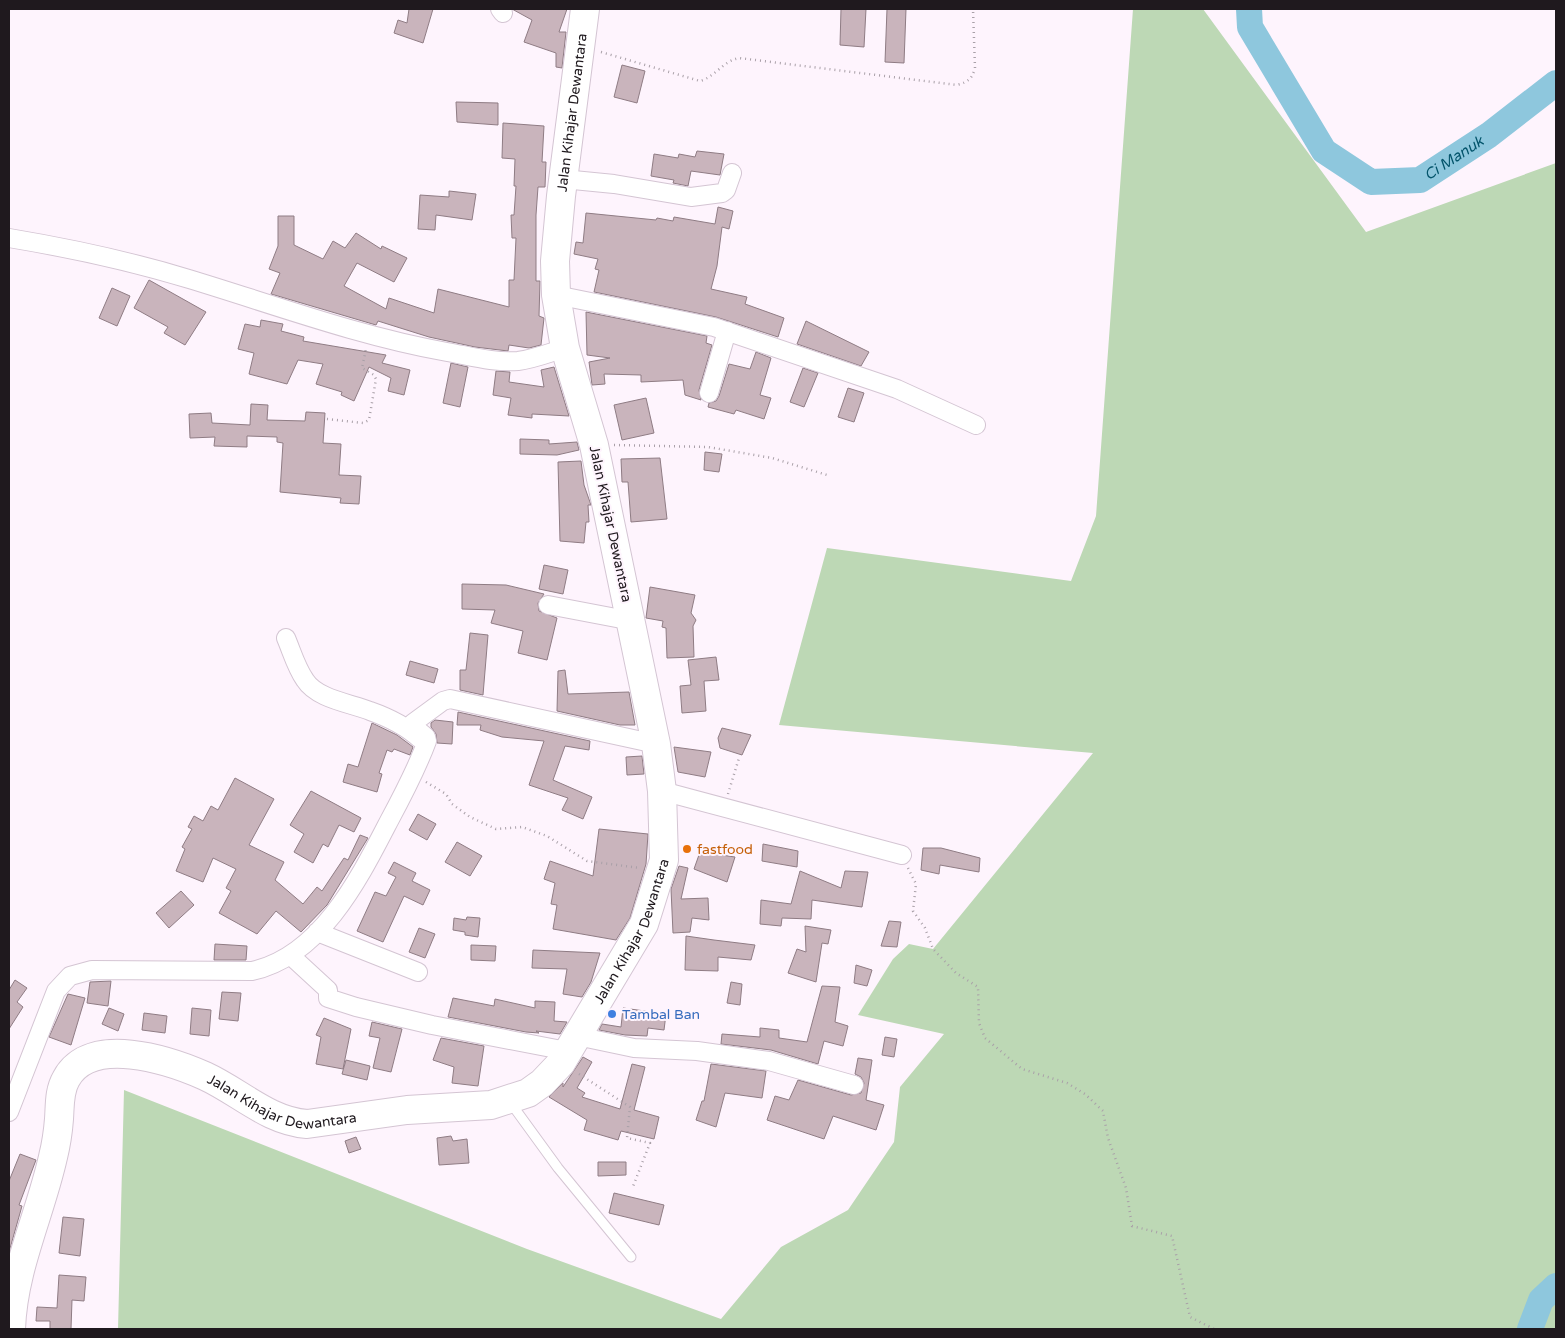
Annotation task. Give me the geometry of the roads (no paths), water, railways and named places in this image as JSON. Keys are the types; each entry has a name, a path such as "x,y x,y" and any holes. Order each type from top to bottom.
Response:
{"main road":[{"name":"Jalan Kihajar Dewantara","path":"11,1329 14,1269 49,1173 57,1138 60,1093 65,1080 73,1068 88,1058 105,1054 132,1055 182,1067 206,1076 278,1118 291,1123 319,1124 406,1110 475,1107 509,1100 528,1093 542,1083 568,1050 644,924 664,860 662,791 656,744 594,444 565,348 556,295 555,261 563,179 585,9"}],"street":[{"path":"563,179 614,184 691,196 722,193 726,190 732,174"},
{"path":"9,238 84,252 187,278 370,336 493,360 516,361 535,358 565,348"},
{"path":"556,295 700,323 727,331 897,389 976,425"},
{"path":"709,393 727,331"},
{"path":"548,605 632,621"},
{"path":"286,638 296,664 305,680 313,688 346,704 369,710 406,728 419,738 424,750"},
{"path":"9,1112 56,991 70,976 92,970 252,971 274,964 290,955 317,932 356,883 424,750 427,738 414,727 414,723 446,699 656,744"},
{"path":"662,791 902,855"},
{"path":"317,932 418,972"},
{"path":"290,955 328,990 328,998 348,1005 432,1025 568,1050 613,1046 697,1051 769,1061 854,1085"}],"lane":[{"path":"509,1100 558,1168 631,1257"}],"waterway":[{"name":"Ci Manuk","path":"1249,9 1250,27 1324,151 1371,182 1420,180 1489,135 1556,83"},
{"name":"Ci Manuk","path":"1530,1329 1541,1300 1556,1286"}],"place":[{"name":"fastfood","path":"687,849"},
{"name":"Tambal Ban","path":"612,1014"}]}
